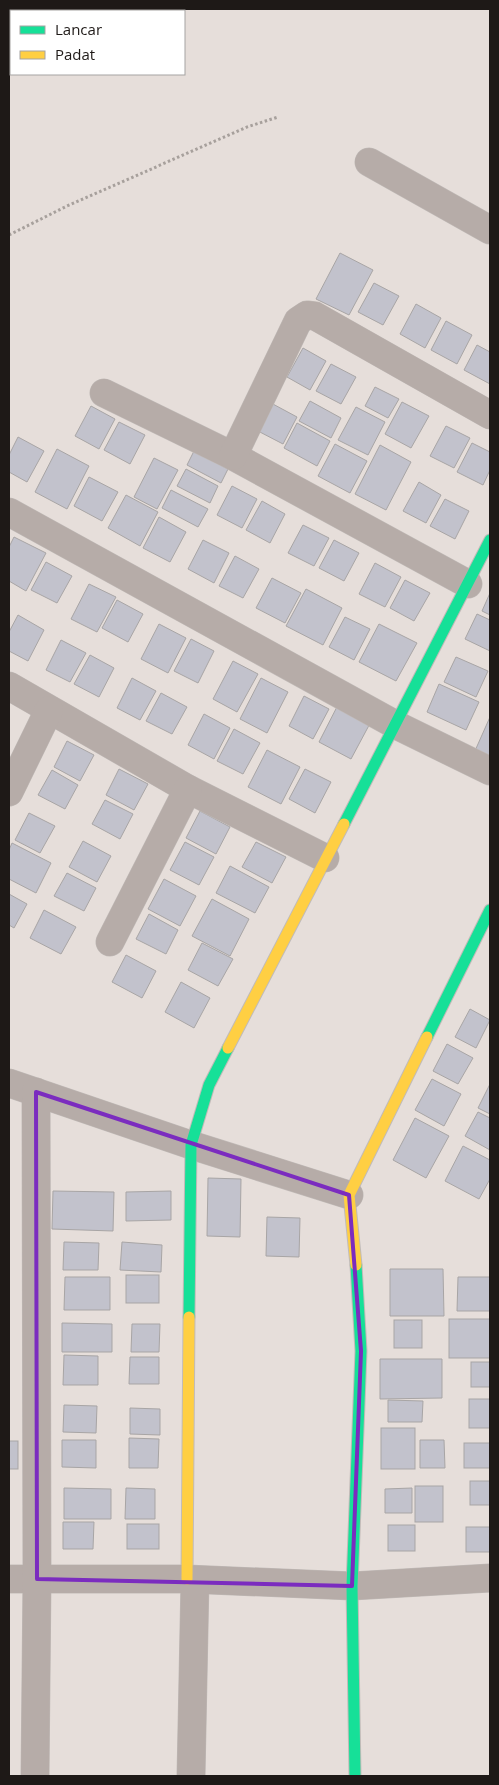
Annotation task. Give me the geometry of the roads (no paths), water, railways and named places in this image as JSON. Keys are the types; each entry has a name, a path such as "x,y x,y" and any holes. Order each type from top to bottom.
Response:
{"street":[{"path":"369,162 490,230"},
{"path":"233,456 298,321 307,315 315,316 490,415"},
{"path":"104,393 233,456 468,584"},
{"path":"9,512 396,725 490,771"},
{"path":"191,1776 190,1145 209,1086 490,540"},
{"path":"9,686 188,788 325,858"},
{"path":"9,792 49,710"},
{"path":"110,942 188,788"},
{"path":"355,1776 352,1586 361,1351 360,1308 349,1195 490,910"},
{"path":"9,1083 190,1145 349,1195"},
{"path":"35,1776 37,1579 36,1092"},
{"path":"9,1579 191,1580 352,1586 490,1578"}]}
